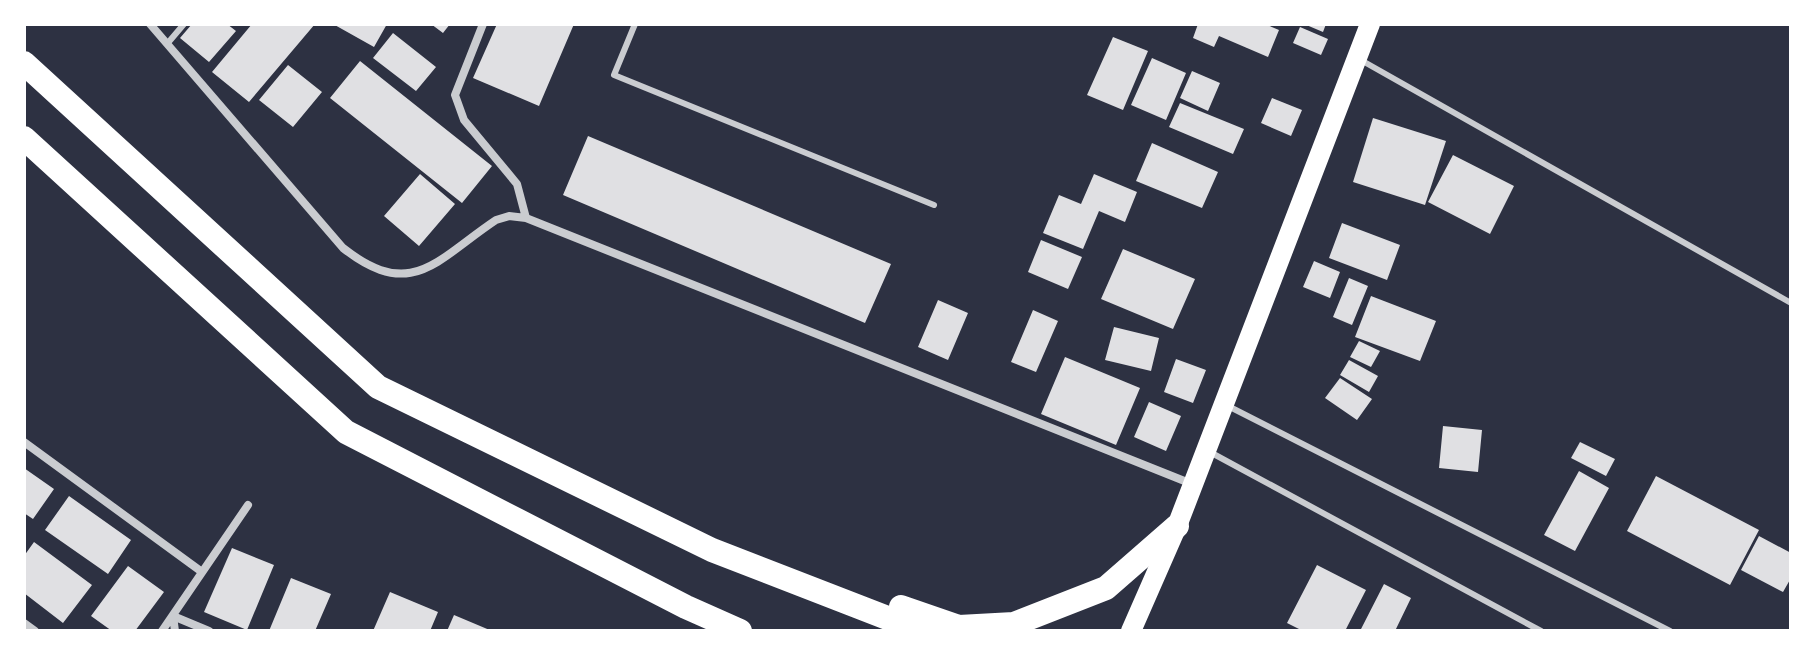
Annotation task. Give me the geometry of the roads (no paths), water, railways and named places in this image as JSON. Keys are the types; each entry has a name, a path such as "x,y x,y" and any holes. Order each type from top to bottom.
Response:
{"highway":[{"path":"24,63 378,387 712,550 921,631"},
{"path":"24,138 346,432 686,607 740,631"},
{"path":"712,550 787,568 959,627 993,627 1014,624 1106,588 1177,526"}],"main road":[{"path":"1131,631 1177,526 1370,24"}],"street":[{"path":"150,24 343,248 366,266 384,274 408,275 428,268 496,220 509,216 526,218 1192,484"},
{"path":"483,24 455,95 464,120 517,184 526,218"},
{"path":"24,442 202,572"},
{"path":"162,631 248,505"},
{"path":"173,616 175,631"},
{"path":"173,616 209,631"},
{"path":"24,623 35,631"}],"lane":[{"path":"167,44 184,24"},
{"path":"635,24 614,75 934,205"},
{"path":"1356,57 1791,303"},
{"path":"1223,403 1670,631"},
{"path":"1205,449 1541,631"}]}
